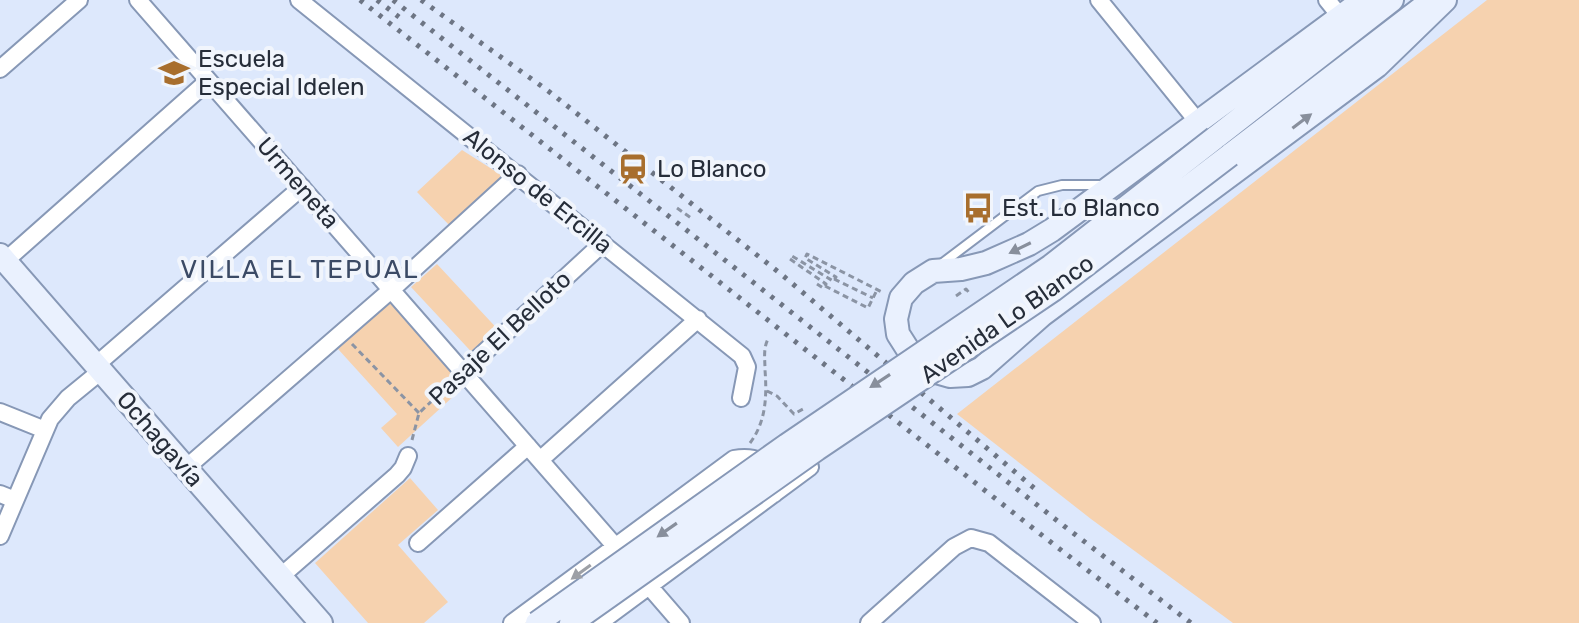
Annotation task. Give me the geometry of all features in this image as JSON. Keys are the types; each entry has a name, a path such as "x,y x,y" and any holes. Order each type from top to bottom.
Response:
{"main road":[{"path":"1363,0 1333,8 1198,122 1029,244 986,263 933,271 914,283 901,298 896,312 898,334 912,356 929,370 950,376 968,375 982,368 1042,315 1377,66 1445,0"},
{"name":"Avenida Lo Blanco","path":"571,623 817,449 1053,290 1392,0"},
{"name":"Avenida Lo Blanco","path":"537,623 800,436 1051,266 1432,0"},
{"name":"Ochagavía","path":"2,258 321,623"}],"street":[{"path":"0,69 79,0"},
{"name":"Alonso de Ercilla","path":"299,0 746,360 741,398"},
{"path":"1099,0 1198,122"},
{"name":"Urmeneta","path":"143,2 208,81 615,546"},
{"path":"2,258 208,81"},
{"path":"186,468 391,290 518,174"},
{"path":"0,536 8,497 50,419 68,398 302,187"},
{"name":"Pasaje El Belloto","path":"463,372 603,243"},
{"path":"540,460 698,319"},
{"path":"0,412 45,430"},
{"path":"418,543 528,446"},
{"path":"280,577 397,475 408,456"},
{"path":"599,623 822,457"},
{"path":"512,623 734,459 753,458 762,462 774,476 774,494"},
{"path":"869,623 954,547 971,538 989,543 1092,623"},
{"path":"649,586 681,623"}],"lane":[{"path":"933,271 1038,191 1062,185 1113,185"}],"path":[{"path":"677,208 691,218"},
{"path":"834,279 836,277 805,258 807,254 885,294"},
{"path":"824,286 826,284 790,259 792,256 873,298"},
{"path":"817,284 868,308 877,290"},
{"path":"342,333 419,413"},
{"path":"734,459 750,443 761,425 766,391 764,347 768,339"},
{"name":"Pasaje El Belloto","path":"408,456 419,413 463,372"},
{"path":"766,391 777,396 794,414 814,401"}],"shaded area":[{"path":"1487,0 1579,0 1579,623 1233,623 1091,519 957,414"},
{"path":"462,150 506,178 453,229 417,192"},
{"path":"437,264 504,336 479,360 411,287"},
{"path":"392,299 468,383 398,447 381,428 397,414 338,349"},
{"path":"410,478 438,510 398,545 448,602 424,623 368,623 315,563"}],"railway":[{"path":"360,0 1157,623"},
{"path":"377,0 399,17"},
{"path":"393,0 1191,623"},
{"path":"421,0 547,90 781,274 1034,488"}],"place":[{"name":"Escuela Especial Idelen","path":"174,73"},
{"name":"Lo Blanco","path":"633,169"},
{"name":"Est. Lo Blanco","path":"978,208"}],"district":[{"name":"VILLA EL TEPUAL","path":"300,269"}]}
